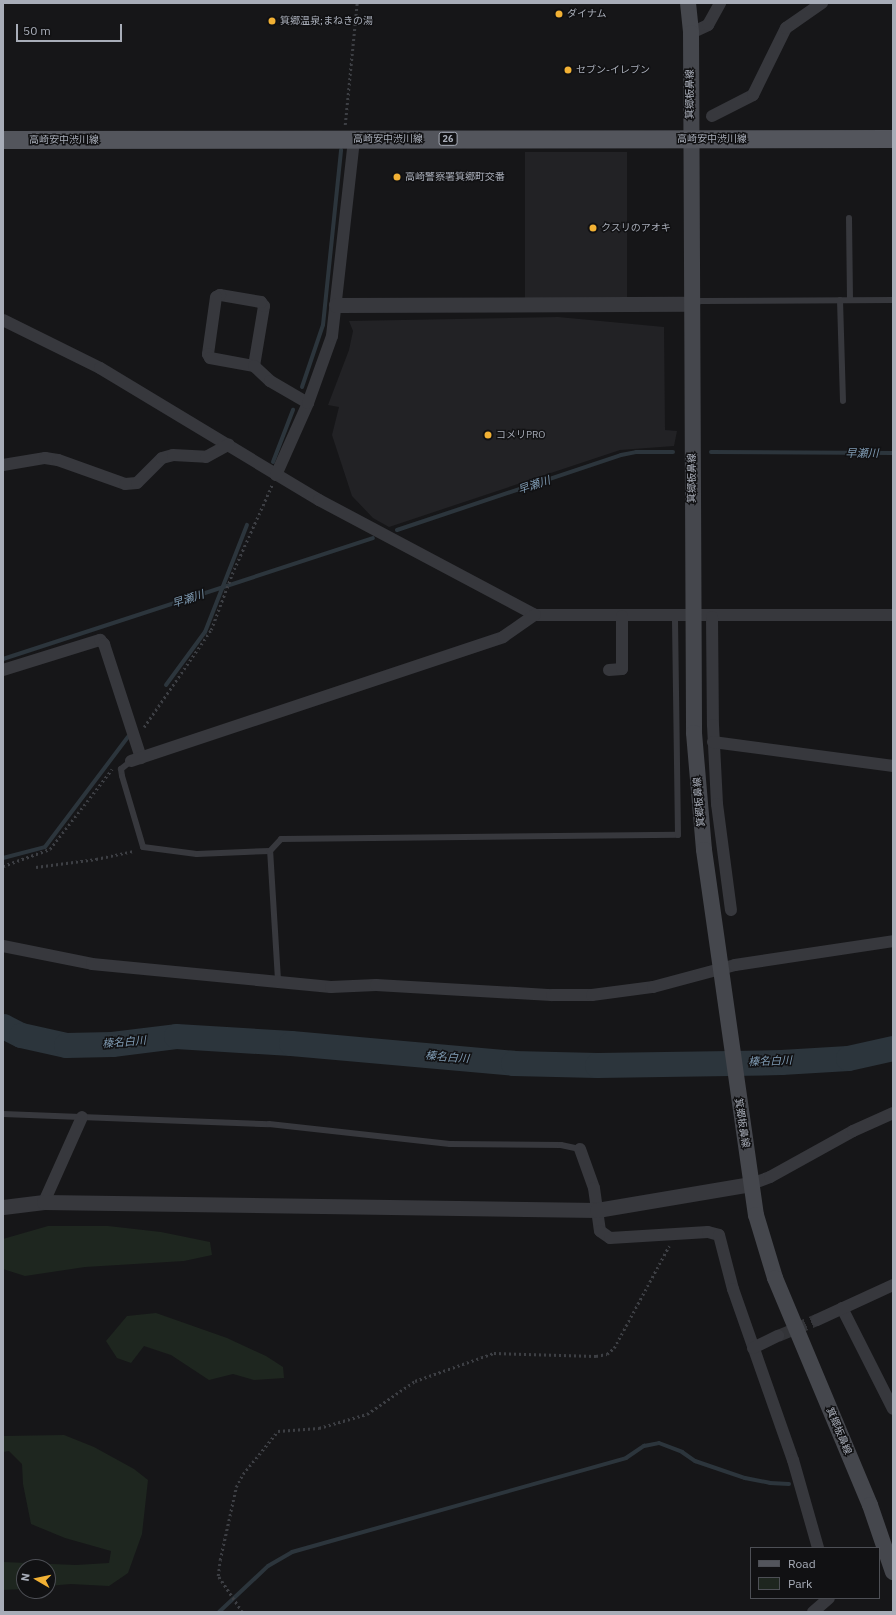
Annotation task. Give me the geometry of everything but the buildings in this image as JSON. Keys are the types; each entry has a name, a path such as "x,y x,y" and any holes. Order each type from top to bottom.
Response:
{"main road":[{"name":"箕郷板鼻線","path":"688,3 691,33 692,617 698,790 720,974 756,1215 775,1278 870,1505 893,1572"},
{"name":"高崎安中渋川線","path":"3,140 349,132 690,140 893,139"}],"street":[{"path":"691,33 708,25 720,3"},
{"path":"712,116 753,95 786,28 822,3"},
{"path":"275,479 308,403 332,336 336,306 349,132"},
{"path":"254,366 264,306 261,302 220,295 216,297 208,354 210,358 254,366 270,381 308,403"},
{"path":"336,306 691,304"},
{"path":"3,320 100,368 229,444 275,479 535,615 692,617 893,615"},
{"path":"3,465 31,459 51,459 125,484 137,483 162,458 173,455 206,457 229,444"},
{"path":"3,670 100,640 104,644 136,760 503,638 535,615"},
{"path":"609,670 622,669 622,616"},
{"path":"712,617 713,742 717,804 731,910"},
{"path":"713,742 893,766"},
{"path":"3,946 92,964 278,980 331,987 376,985 552,995 592,995 653,987 893,941"},
{"path":"3,1207 44,1202 597,1210 751,1184 770,1177 853,1131 893,1113"},
{"path":"44,1202 82,1117"},
{"path":"580,1149 594,1188 600,1231 610,1238 708,1232 719,1235 753,1348 793,1460 818,1547"},
{"path":"817,1320 893,1285"},
{"path":"842,1308 893,1409"},
{"path":"753,1348 778,1336"},
{"path":"813,1612 828,1599"}],"lane":[{"path":"849,218 850,300"},
{"path":"840,300 843,401"},
{"path":"691,304 701,301 893,300"},
{"path":"136,760 121,769 143,847 197,854 270,851 281,839 678,835 675,616"},
{"path":"270,851 278,980"},
{"path":"3,1114 269,1124 450,1144 561,1145 580,1149"}],"path":[{"path":"349,132 357,3"},
{"path":"139,733 211,630 232,574 275,479"},
{"path":"3,866 50,849 116,764"},
{"path":"36,867 96,859 143,847"},
{"path":"242,1612 218,1576 236,1487 243,1474 278,1431 319,1428 367,1414 415,1381 494,1353 596,1356 607,1354 614,1348 670,1244 669,1234"}],"shaded area":[{"path":"525,152 627,152 627,298 525,298"},
{"path":"558,317 664,327 665,430 677,431 674,446 620,450 389,527 373,518 352,496 332,435 339,407 328,405 349,350 353,331 349,321"}],"green space":[{"path":"48,1226 108,1226 161,1232 210,1242 212,1255 184,1261 85,1267 25,1276 3,1269 3,1239"},
{"path":"156,1313 227,1338 266,1356 283,1367 284,1378 254,1380 233,1374 209,1380 171,1355 144,1346 131,1363 117,1358 106,1341 127,1316"},
{"path":"64,1435 94,1447 134,1469 148,1480 142,1534 128,1573 109,1586 71,1584 56,1585 56,1564 76,1565 109,1563 111,1551 65,1538 31,1524 23,1484 22,1464 9,1451 3,1452 3,1436"},
{"path":"3,1562 16,1563 16,1589 3,1590"}],"waterway":[{"path":"302,387 323,325 341,150"},
{"path":"273,462 293,410"},
{"name":"早瀬川","path":"397,530 621,455 636,452 673,452"},
{"name":"早瀬川","path":"711,452 893,453"},
{"path":"166,685 205,632 247,525"},
{"name":"早瀬川","path":"3,659 373,538"},
{"path":"3,858 45,847 128,737"},
{"name":"榛名白川","path":"3,1026 21,1035 66,1045 112,1044 176,1036 291,1043 513,1063 597,1065 781,1062 848,1058 893,1048"},
{"path":"219,1612 268,1566 292,1552 626,1458 644,1446 659,1443 682,1452 695,1461 745,1478 770,1483 789,1484"}],"tunnel":[{"path":"778,1336 817,1320"}],"place":[{"name":"ダイナム","path":"559,14"},
{"name":"箕郷温泉;まねきの湯","path":"272,21"},
{"name":"セブン-イレブン","path":"568,70"},
{"name":"高崎警察署箕郷町交番","path":"397,177"},
{"name":"クスリのアオキ","path":"593,228"},
{"name":"コメリPRO","path":"488,435"}]}
